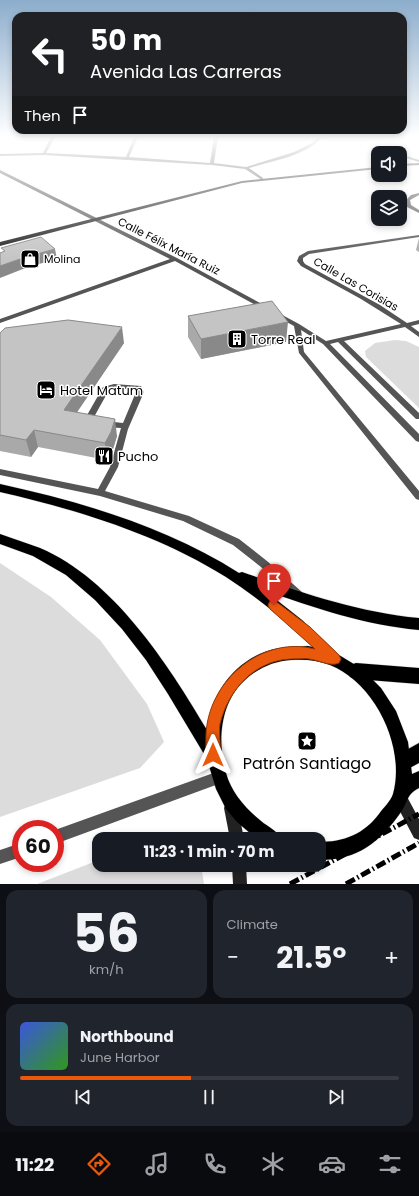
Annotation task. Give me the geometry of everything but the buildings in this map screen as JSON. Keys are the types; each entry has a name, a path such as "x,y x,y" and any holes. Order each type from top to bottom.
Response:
{"highway":[{"path":"356,671 419,676"}],"main road":[{"path":"0,244 94,219 270,178"},
{"path":"0,488 72,507 126,526 172,544 229,573 263,596 305,631 334,659 356,671 376,688 391,709 413,756 402,793 379,829 356,845 326,852"},
{"path":"0,539 18,543 46,557 76,576 100,596 123,620 173,686 213,755"},
{"path":"229,573 301,597 374,617 419,624"},
{"path":"262,832 244,819 229,799 218,777 213,755 213,725 222,698 237,677 258,662 282,654 308,653 334,659"},
{"path":"402,793 419,779"},
{"path":"402,793 419,833"},
{"path":"229,799 236,832"},
{"path":"239,872 240,884"}],"street":[{"name":"Calle Félix María Ruiz","path":"13,178 175,259 297,325 326,343 419,439"},
{"path":"419,194 408,200 409,206 419,212"},
{"name":"Calle Las Corisias","path":"419,236 308,253 301,257 300,261 302,265 407,325 419,335"},
{"path":"0,321 175,259"},
{"path":"326,343 419,322"},
{"path":"297,325 301,352 419,497"},
{"path":"339,340 419,417"},
{"path":"100,493 114,467 126,426 140,392 138,388 133,387 110,387 106,389 90,420 94,422 126,426"},
{"path":"0,472 100,493 170,512 224,535 236,542 264,564 301,597"},
{"path":"64,834 218,777"},
{"path":"0,857 12,853"}],"shaded area":[{"path":"395,340 406,341 419,347 419,408 366,357 365,351 375,343"},
{"path":"0,563 51,597 100,640 147,704 164,742 140,768 0,817"},
{"path":"92,863 92,872 202,872 204,884 37,884"}],"railway":[{"path":"290,884 419,814"},
{"path":"346,884 419,843"}],"place":[{"name":"Molina","path":"30,259"},
{"name":"Torre Real","path":"237,339"},
{"name":"Hotel Matum","path":"46,390"},
{"name":"Pucho","path":"104,456"},
{"name":"Patrón Santiago","path":"307,741"}],"route":[{"path":"213,755 213,725 222,698 237,677 258,662 282,654 308,653 334,659 305,631 274,605"}]}
